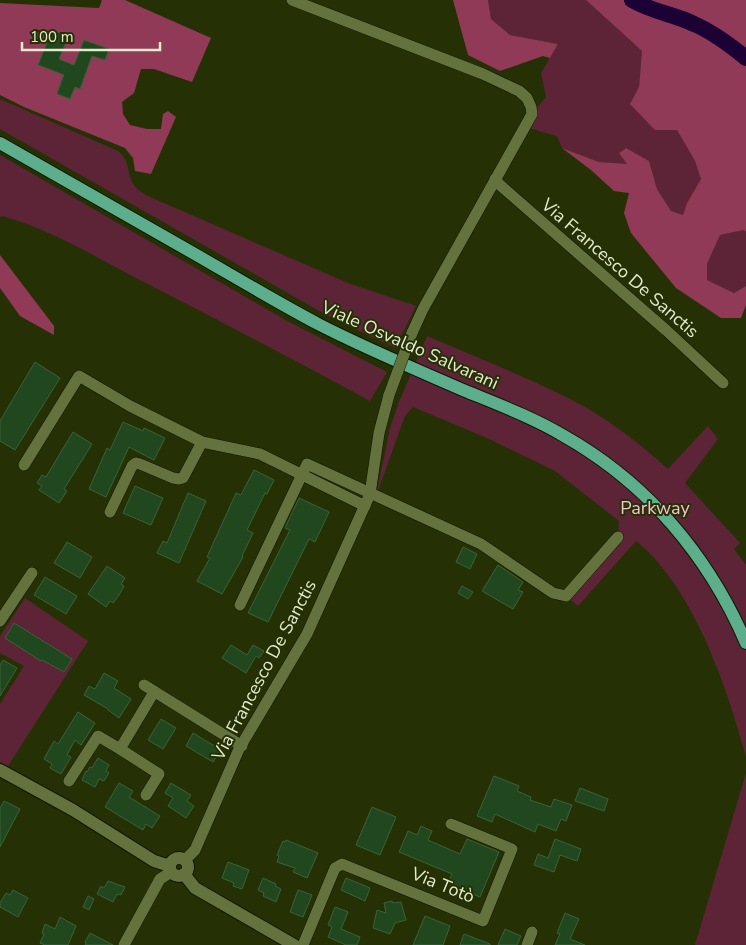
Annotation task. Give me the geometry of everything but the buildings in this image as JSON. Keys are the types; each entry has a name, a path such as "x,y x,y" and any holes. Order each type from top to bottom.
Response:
{"main road":[{"name":"Viale Osvaldo Salvarani","path":"0,143 324,327 387,358 513,410 586,449 643,492 679,531 708,569 746,643"}],"street":[{"name":"Via Francesco De Sanctis","path":"185,860 195,850 242,746 306,634 365,506 370,494 380,433 389,395 423,308 532,114 531,107 526,98 519,91 482,74 292,0"},
{"name":"Via Francesco De Sanctis","path":"496,179 500,185 723,383"},
{"path":"24,465 79,376 130,406 202,442 260,454 365,506"},
{"path":"110,512 132,466 136,463 140,464 178,479 185,475 202,442"},
{"path":"240,604 308,464 481,544 553,593 566,596 618,537"},
{"path":"0,621 32,572"},
{"path":"120,749 149,688 242,746"},
{"path":"69,781 98,736 159,774 146,795"},
{"path":"0,770 73,810 170,869 175,875 184,874"},
{"name":"Via Totò","path":"303,945 335,868 342,864 483,921 512,849 451,824"},
{"path":"124,945 160,878 170,869 175,859 181,858 185,860 188,867 184,874"},
{"path":"184,874 195,888 294,945"},
{"path":"527,945 532,932"}],"green space":[{"path":"488,0 586,0 642,51 639,88 677,130 695,161 701,179 687,203 683,215 671,211 657,189 649,161 626,148 619,153 628,165 599,162 562,148 557,136 525,127 532,114 546,97 541,73 558,44 510,35 491,19"},
{"path":"0,99 118,151 125,158 133,184 150,197 348,283 416,306 395,348 330,317 0,129"},
{"path":"0,155 289,322 387,372 370,401 70,243 20,221 3,216 0,217"},
{"path":"744,230 746,232 746,286 734,293 707,280 707,264 720,235"},
{"name":"Parkway","path":"427,336 582,405 621,430 668,469 708,426 718,439 685,483 740,543 734,549 746,565 746,757 731,706 700,628 672,580 644,548 636,541 578,606 566,596 618,537 619,521 555,471 487,438 413,407 405,416 376,496 390,428"},
{"path":"25,598 88,641 8,766 0,762 0,704 24,666 0,653 0,636"},
{"path":"746,773 746,945 695,945"}],"shaded area":[{"path":"102,0 125,0 211,38 192,82 154,69 141,69 134,93 122,102 123,114 130,125 147,129 161,129 163,114 168,111 176,117 151,174 135,171 133,158 125,148 24,107 0,95 0,3 99,8","holes":["52,30 74,39 72,45 66,43 59,59 38,65","84,40 109,49 105,60 92,56 80,89 75,87 70,99 57,93 65,71 71,73"]},
{"path":"453,0 488,0 491,19 510,35 558,44 550,58 543,56 500,71 468,55"},
{"path":"586,0 746,0 746,232 744,230 720,235 707,264 707,280 734,293 746,286 746,305 741,318 721,318 676,288 631,233 624,213 629,193 614,191 591,170 562,148 599,162 627,164 619,153 626,148 649,161 657,189 671,211 683,215 687,203 701,179 695,161 677,130 655,130 630,104 639,87 642,51"},
{"path":"0,255 54,326 54,335 20,316 0,288"}],"waterway":[{"path":"632,0 701,27 746,58"}]}
